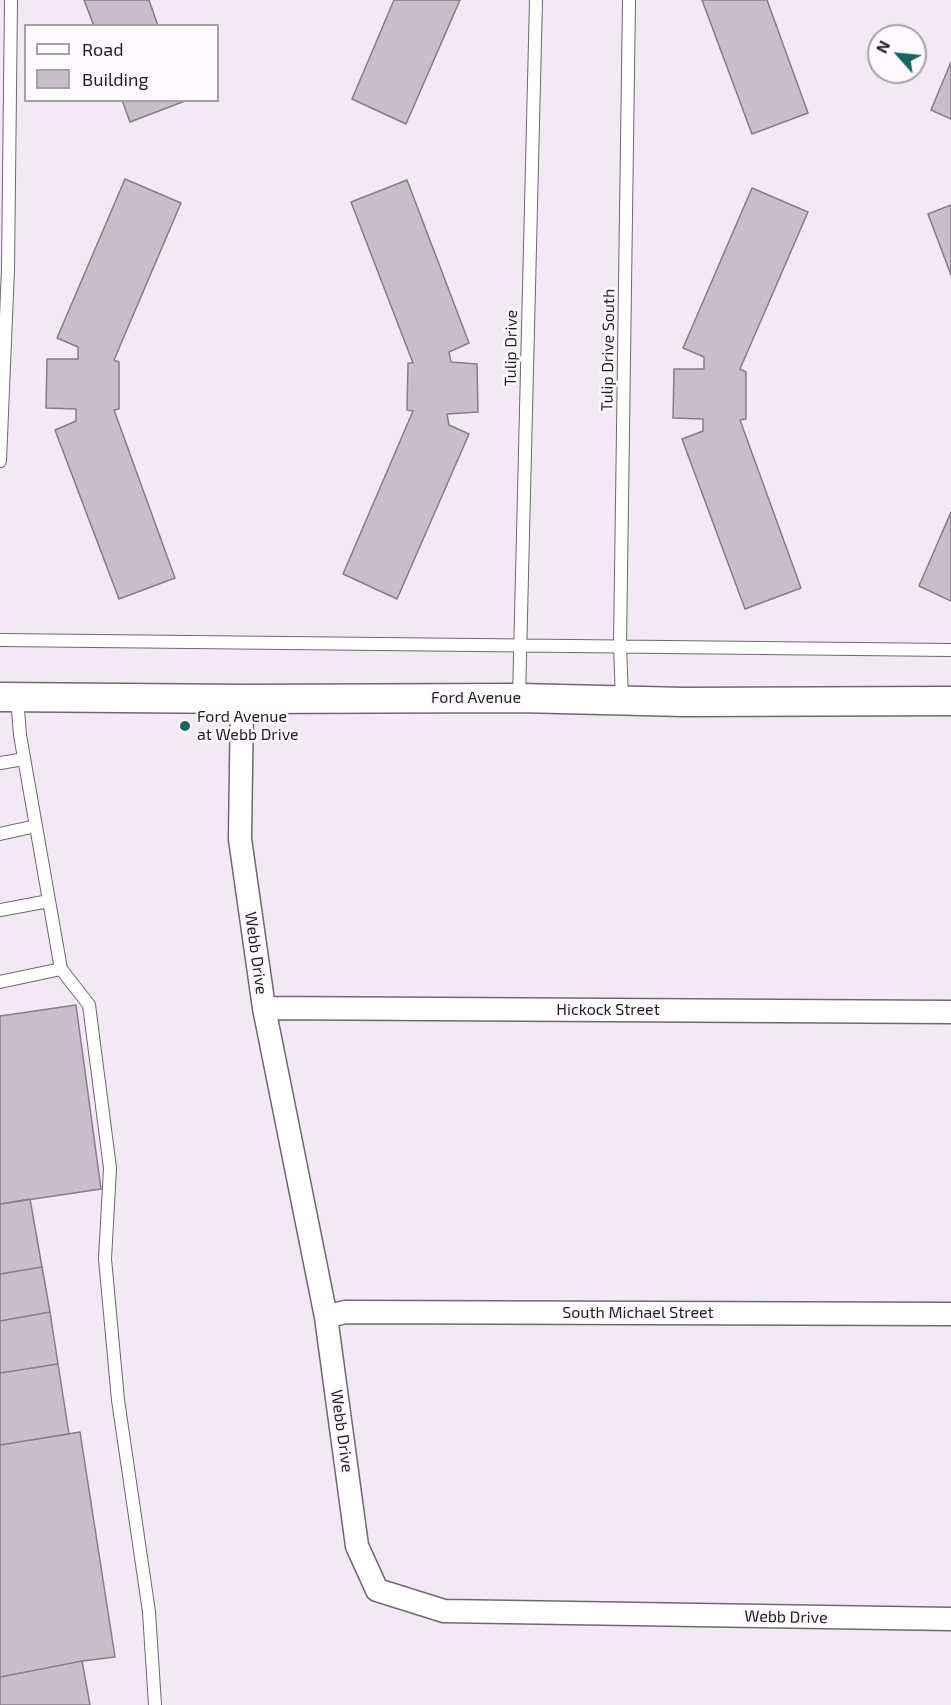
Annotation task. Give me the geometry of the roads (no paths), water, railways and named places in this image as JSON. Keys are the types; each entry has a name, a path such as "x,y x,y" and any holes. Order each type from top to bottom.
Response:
{"street":[{"name":"Ford Avenue","path":"8,697 519,698 684,702 951,701"},
{"name":"Webb Drive","path":"242,699 240,839 264,1008 326,1317 357,1546 377,1590 444,1611 951,1619"},
{"name":"Hickock Street","path":"264,1008 951,1012"},
{"name":"South Michael Street","path":"326,1317 345,1312 951,1314"}],"lane":[{"path":"0,461 11,0"},
{"name":"Tulip Drive","path":"519,698 536,0"},
{"name":"Tulip Drive South","path":"622,700 620,645 629,0"},
{"path":"0,640 951,650"},
{"path":"8,697 24,759 61,969 89,1005 110,1168 105,1259 118,1400 149,1612 155,1705"},
{"path":"0,763 24,759"},
{"path":"0,834 36,826"},
{"path":"0,910 49,901"},
{"path":"0,982 61,969"}],"place":[{"name":"Ford Avenue at Webb Drive","path":"185,726"}]}
